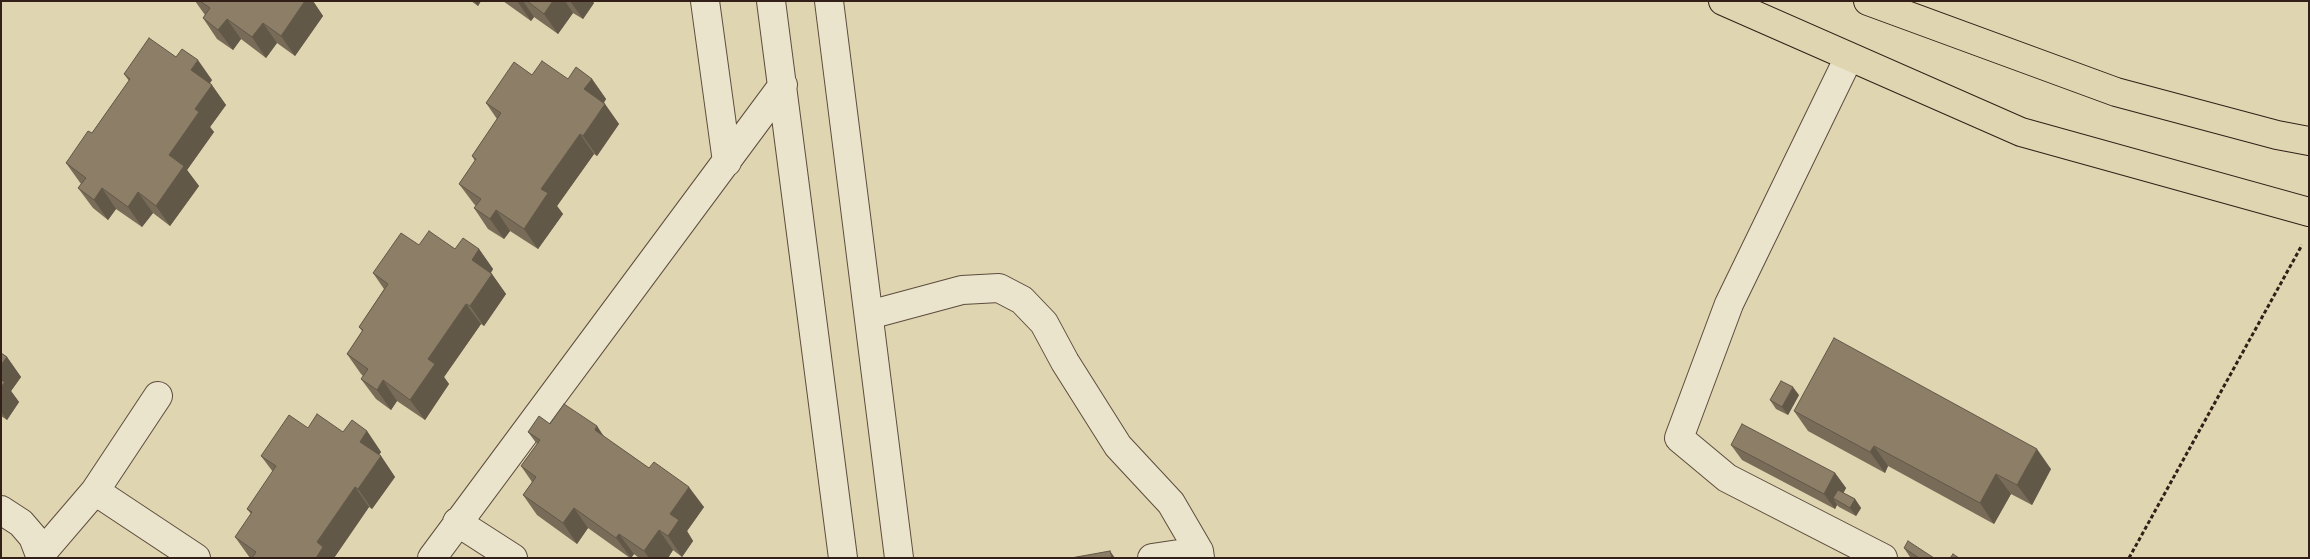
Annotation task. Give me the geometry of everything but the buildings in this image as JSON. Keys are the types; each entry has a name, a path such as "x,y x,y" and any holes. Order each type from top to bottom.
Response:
{"highway":[{"path":"1723,1 2021,132 2309,212"},
{"path":"1868,1 2116,92 2277,135 2309,141"}],"street":[{"path":"705,1 727,162"},
{"path":"771,1 843,558"},
{"path":"829,1 899,558"},
{"path":"1849,57 1729,304 1680,438 1727,478 1883,558"},
{"path":"432,558 456,522 783,85"},
{"path":"869,315 962,290 999,288 1022,300 1044,323 1065,362 1118,446 1171,503 1199,554 1152,558"},
{"path":"1,510 21,523 33,537 41,556 95,491 158,396"},
{"path":"95,491 196,558"},
{"path":"456,522 513,558"}],"path":[{"path":"2129,558 2304,242"}]}
